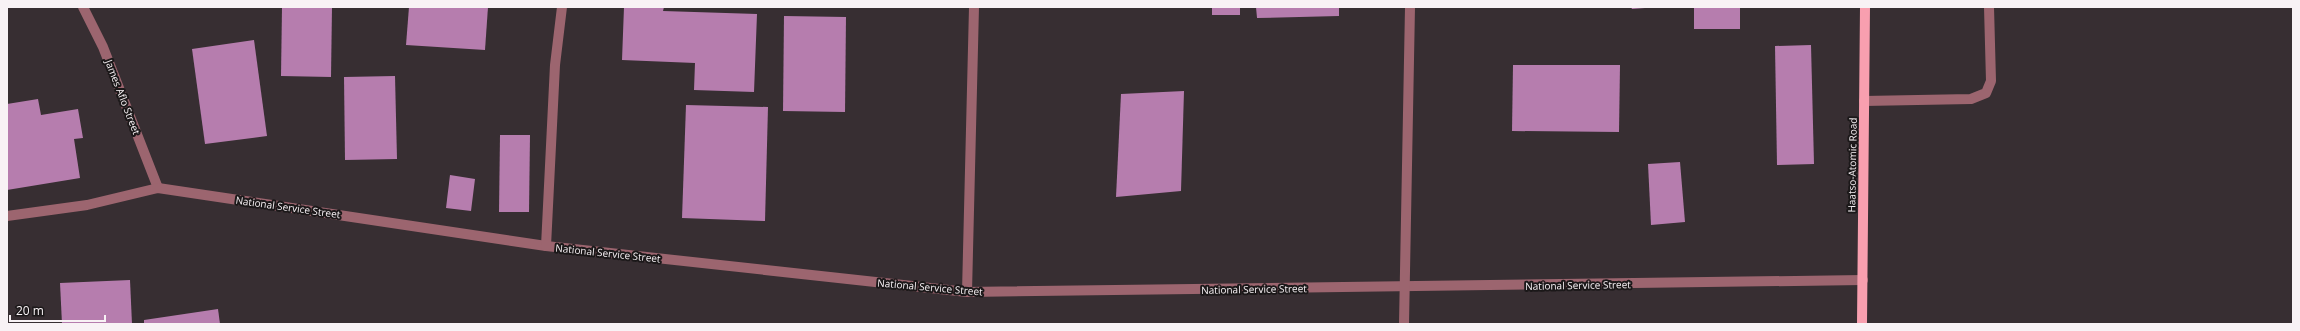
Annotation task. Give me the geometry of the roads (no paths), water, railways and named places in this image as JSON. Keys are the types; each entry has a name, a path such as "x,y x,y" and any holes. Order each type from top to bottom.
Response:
{"main road":[{"name":"Haatso-Atomic Road","path":"1862,324 1865,7"}],"street":[{"name":"James Aflo Street","path":"83,7 103,47 158,188"},
{"path":"546,246 555,65 562,7"},
{"path":"967,292 974,7"},
{"path":"1404,324 1410,7"},
{"path":"1864,101 1971,99 1986,93 1991,82 1989,7"},
{"name":"National Service Street","path":"7,216 87,205 158,188 546,246 967,292 1863,280"}]}
